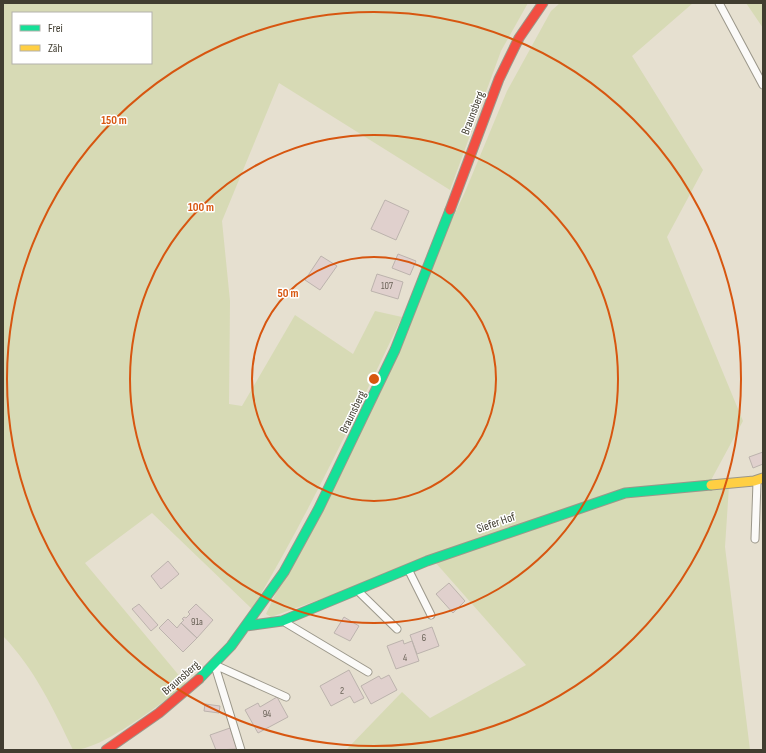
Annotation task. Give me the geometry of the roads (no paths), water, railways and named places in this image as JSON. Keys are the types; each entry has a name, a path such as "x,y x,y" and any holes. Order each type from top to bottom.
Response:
{"main road":[{"name":"Braunsberg","path":"106,750 159,713 190,688 214,665 246,626 284,572 320,508 395,350 425,276 499,79 519,38 543,3"},
{"name":"Siefer Hof","path":"246,626 282,620 358,591 408,569 499,535 625,493 760,479"}],"lane":[{"path":"719,3 763,85"},
{"path":"754,539 760,479"},
{"path":"408,569 431,615"},
{"path":"358,591 397,629"},
{"path":"282,620 368,672"},
{"path":"214,665 286,697"},
{"path":"214,665 241,750"}]}
